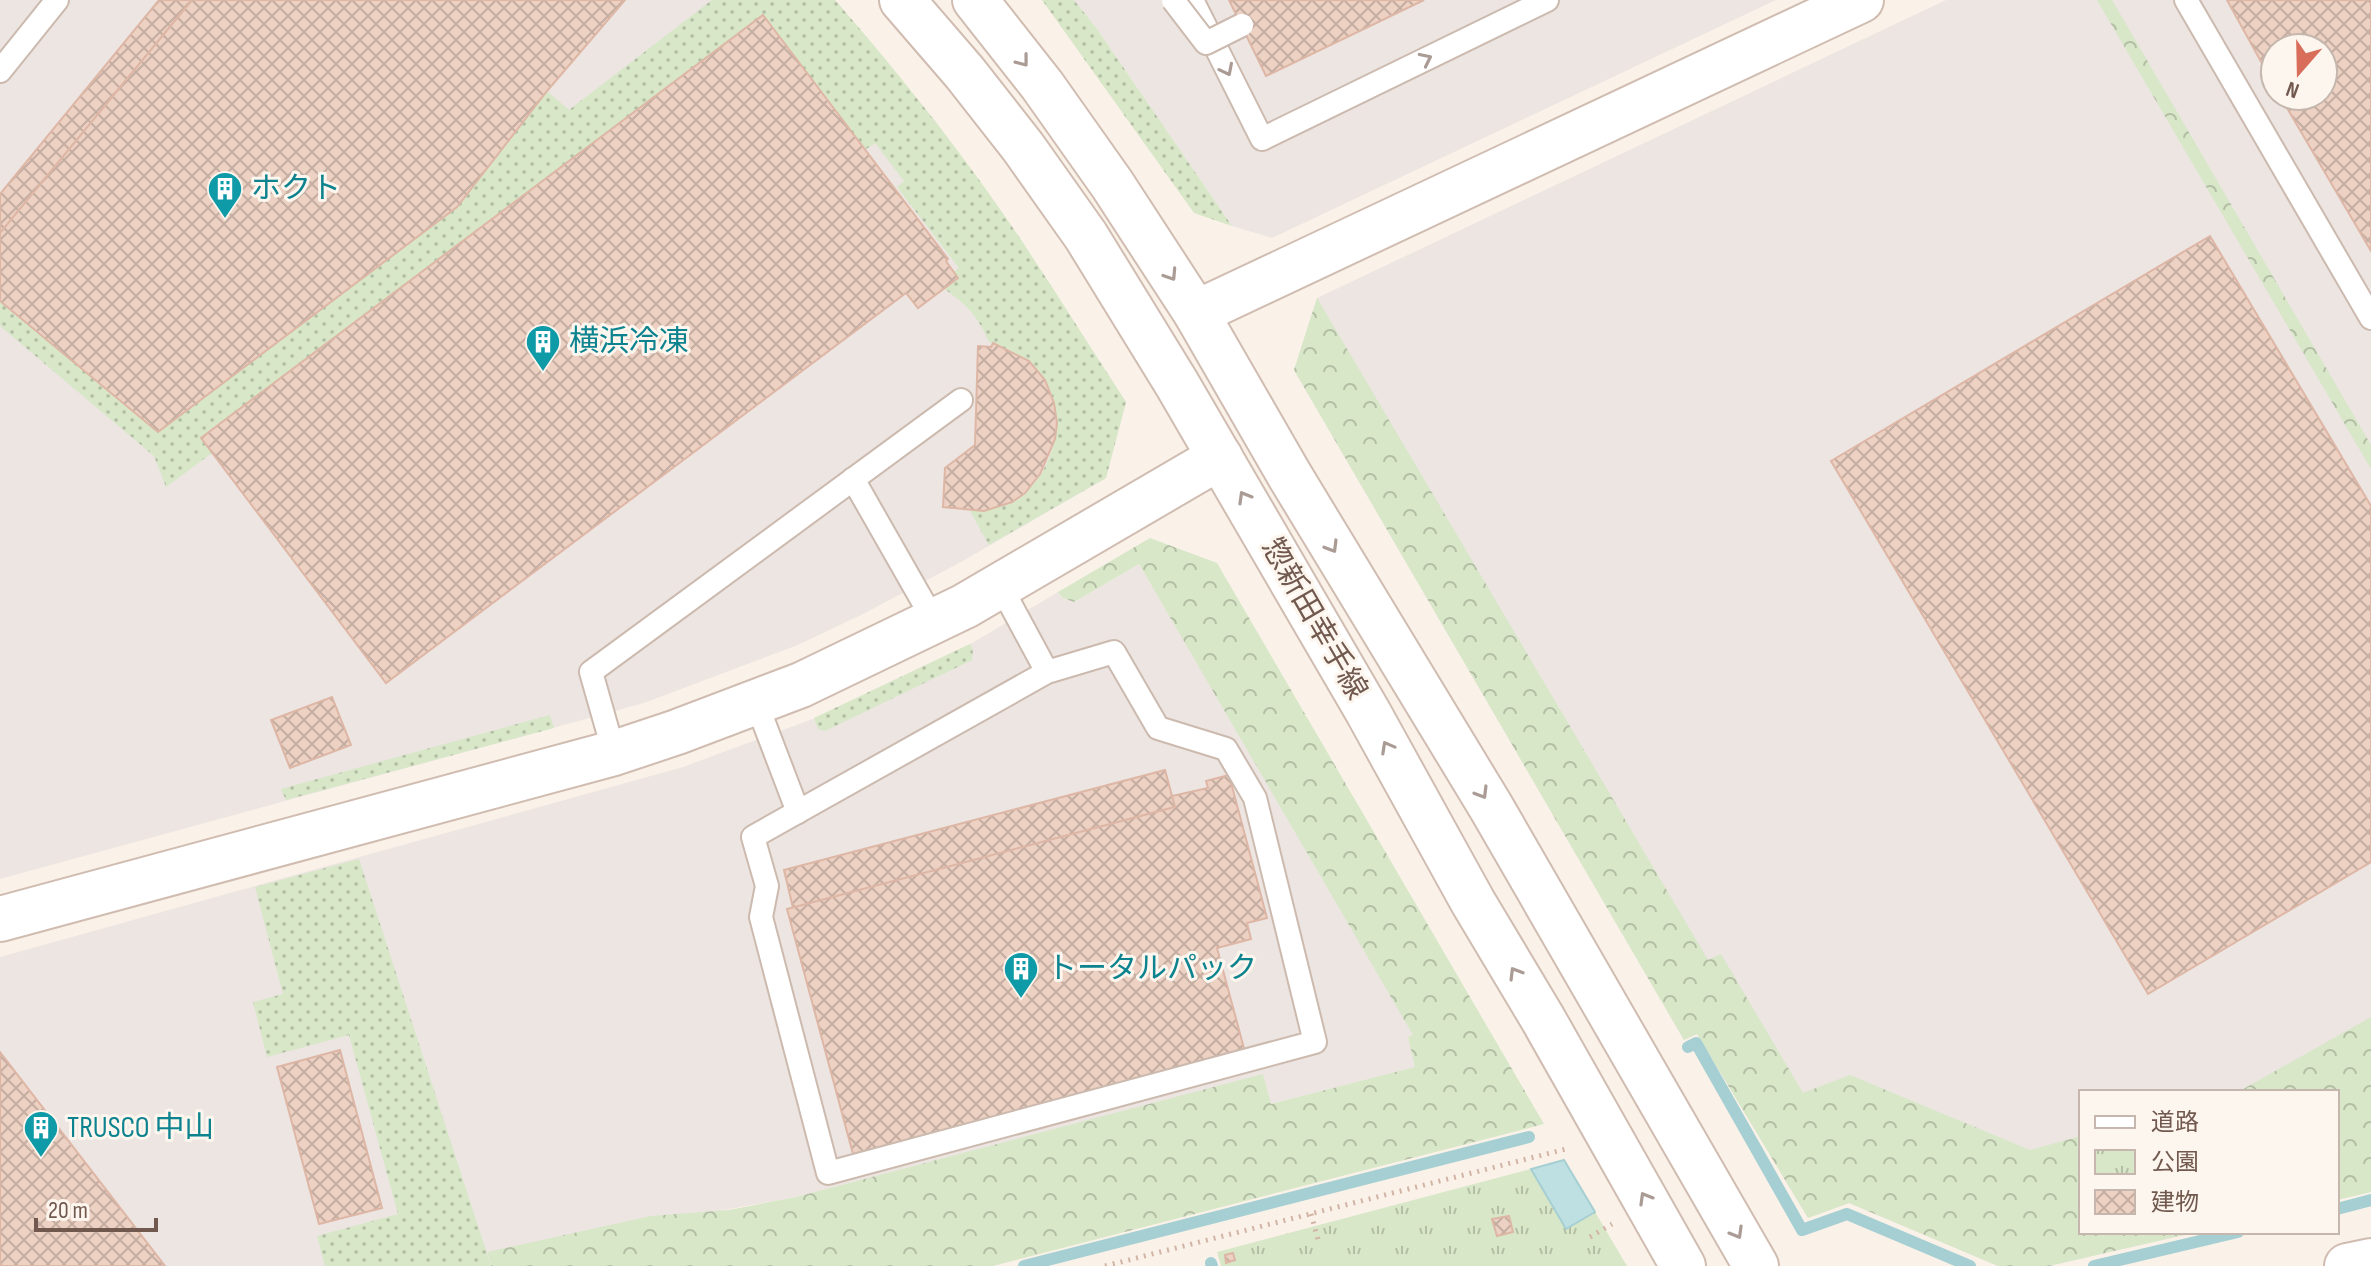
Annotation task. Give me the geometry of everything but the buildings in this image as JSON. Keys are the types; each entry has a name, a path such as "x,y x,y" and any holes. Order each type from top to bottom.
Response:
{"main road":[{"name":"惣新田幸手線","path":"902,0 1014,135 1086,236 1220,457 1683,1266"},
{"name":"惣新田幸手線","path":"975,0 1042,85 1112,184 1196,313 1290,476 1536,884 1756,1266"},
{"path":"1196,313 1861,0"},
{"path":"0,919 614,753 677,732 801,685 934,621 1220,457"},
{"path":"2347,1266 2371,1261"}],"lane":[{"path":"1,68 57,0"},
{"path":"1173,0 1206,43 1242,25"},
{"path":"1192,0 1262,139 1547,0"},
{"path":"2186,0 2371,318"},
{"path":"614,753 591,672 961,400"},
{"path":"853,479 934,621"},
{"path":"1000,585 1047,672"},
{"path":"1114,652 1158,728 1226,749 1255,798 1315,1042 828,1173 761,917 767,886 753,837 1047,672 1114,652"},
{"path":"756,702 798,812"}],"path":[{"path":"1105,1266 1574,1147"},
{"path":"1311,1214 1319,1243"},
{"path":"1590,1237 1617,1222"}],"shaded area":[{"path":"0,0 835,0 937,123 1008,222 1126,402 1106,478 961,562 865,613 798,645 644,703 0,879"},
{"path":"1074,0 1776,0 1272,238 1232,226"},
{"path":"1946,0 2371,0 2371,1192 2339,1200 2339,1090 2079,1090 2079,1234 2188,1234 2049,1266 1998,1266 1849,1203 1808,1218 1697,1034 1684,1040 1294,370 1317,298"},
{"path":"1139,564 1414,1035 1408,1037 1416,1067 1271,1104 1263,1075 796,1197 487,1253 491,1266 0,1266 0,957 683,767 818,717 972,643 1058,592 1063,598 1074,602"}],"green space":[{"path":"712,0 835,0 881,54 989,193 1126,402 1106,478 989,545 970,511 1008,504 1038,479 1047,464 1056,430 1052,396 1034,366 1013,352 989,342 970,311 943,288 958,278 954,272 959,268 897,187 904,181 875,143 865,150 763,16 201,438 212,453 166,487 154,456 0,326 0,301 158,431 457,207 547,91 569,110"},
{"path":"1042,0 1074,0 1232,226 1194,213"},
{"path":"2097,0 2112,0 2371,445 2371,469"},
{"path":"1317,298 1708,960 1721,954 1803,1093 1850,1075 2030,1150 2079,1137 2079,1234 2188,1234 2049,1266 1998,1266 1849,1203 1808,1218 1697,1034 1684,1040 1294,370"},
{"path":"1150,538 1217,563 1544,1124 993,1266 491,1266 487,1252 651,1216 729,1210 796,1197 1263,1074 1271,1104 1415,1067 1408,1037 1413,1035 1139,564 1074,602 1063,598 1058,592"},
{"path":"970,644 972,660 825,731 818,729 814,718"},
{"path":"550,715 554,728 286,800 281,789"},
{"path":"359,859 491,1266 325,1266 317,1236 398,1214 349,1035 267,1057 253,1002 283,994 255,887"},
{"path":"2371,1017 2371,1192 2339,1200 2339,1090 2242,1090"},
{"path":"1531,1169 1566,1228 1595,1212 1627,1266 1221,1266 1217,1252"}],"water":[{"path":"1564,1160 1595,1212 1566,1229 1531,1169"}],"waterway":[{"path":"1688,1047 1696,1043 1802,1230 1847,1214 1970,1266"},
{"path":"1024,1266 1529,1137"},
{"path":"2339,1208 2371,1200"},
{"path":"2094,1266 2230,1234"}],"place":[{"name":"ホクト","path":"225,220"},
{"name":"横浜冷凍","path":"543,373"},
{"name":"トータルパック","path":"1021,1000"},
{"name":"TRUSCO 中山","path":"41,1159"}]}
